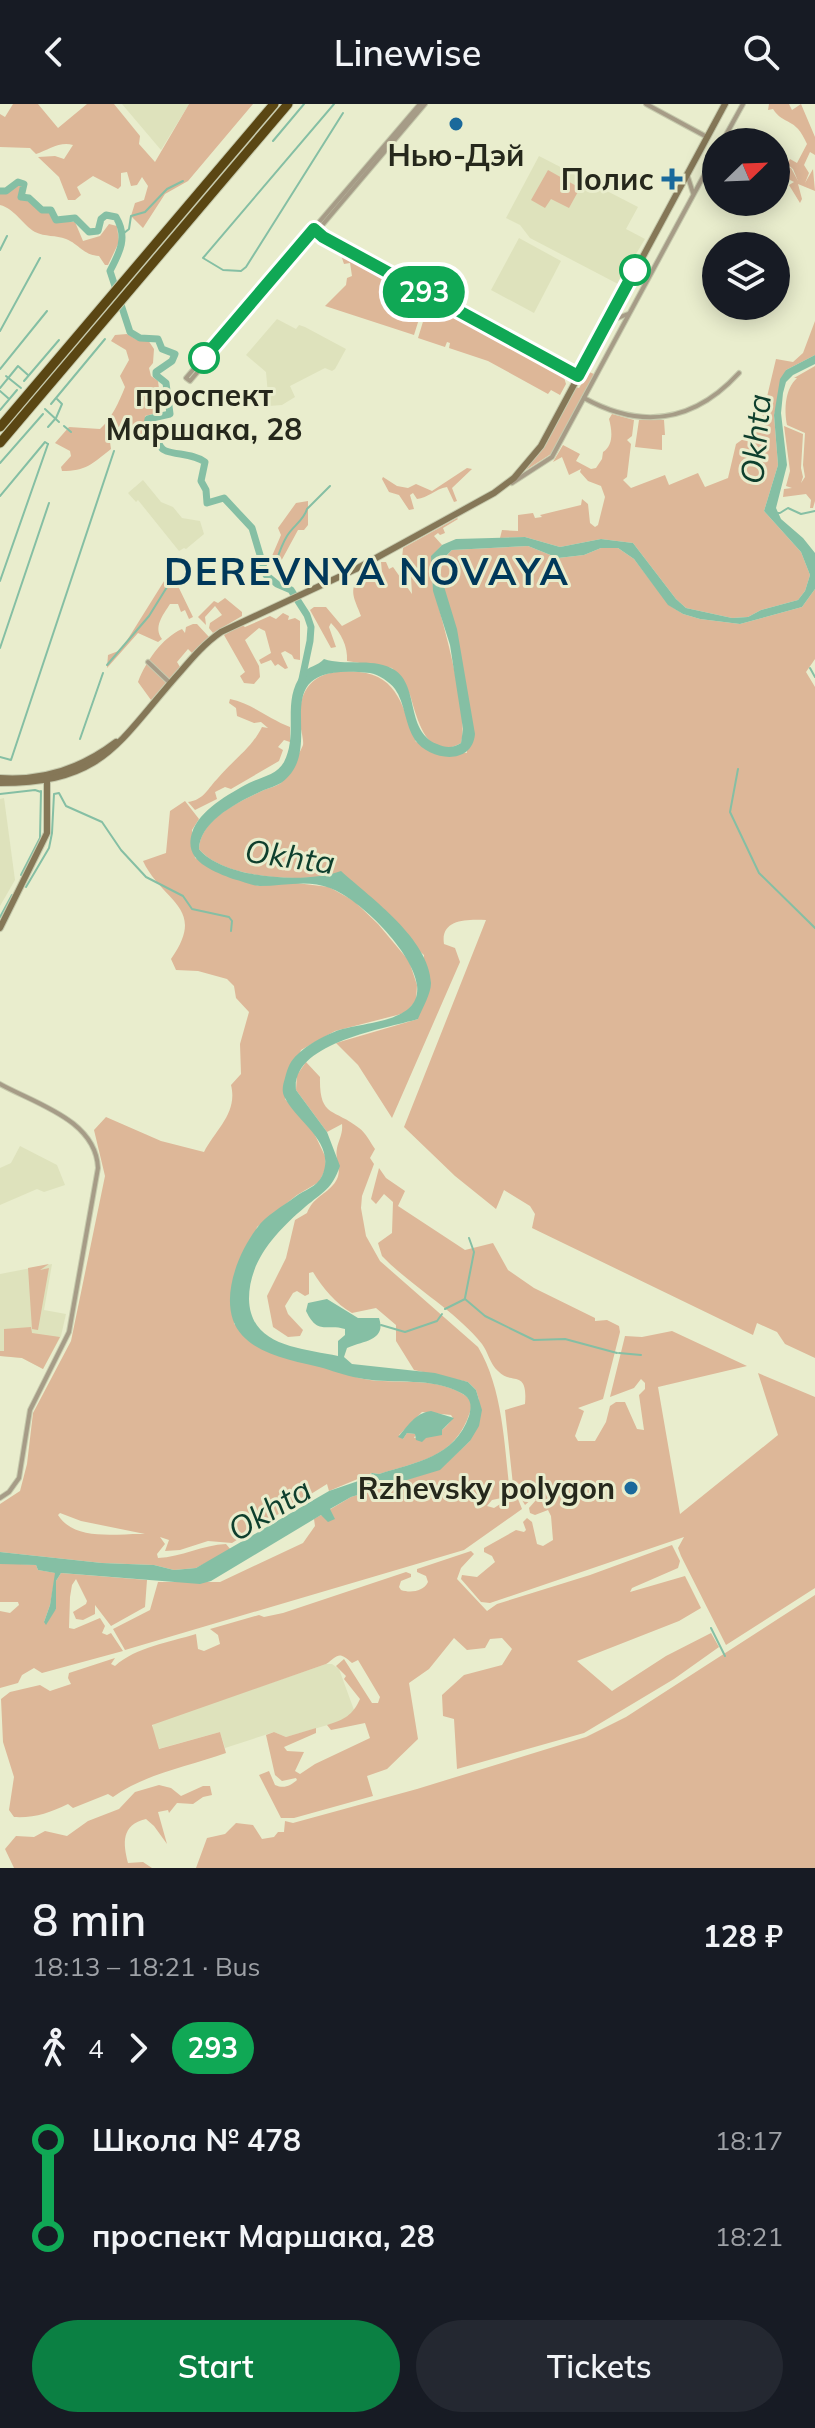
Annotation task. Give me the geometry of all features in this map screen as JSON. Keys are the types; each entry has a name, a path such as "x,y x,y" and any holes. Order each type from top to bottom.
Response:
{"highway":[{"path":"0,427 274,104"},
{"path":"0,443 288,104"}],"street":[{"path":"316,231 186,378 190,381 316,231 422,104"},
{"path":"646,104 702,134"},
{"path":"712,128 725,104"},
{"path":"730,128 743,104"},
{"path":"505,486 541,446 702,146"},
{"path":"687,174 693,195"},
{"path":"1,780 58,778 105,756 118,746 170,683 221,632 365,564 550,460 702,179"},
{"path":"316,231 336,245 578,376"},
{"path":"608,322 630,313"},
{"path":"584,398 624,415 666,417 704,403 739,373"},
{"path":"148,662 170,683"},
{"path":"1,780 14,783 47,778 84,762 129,731"},
{"path":"0,928 43,845 48,824 47,778"},
{"path":"48,797 58,778"},
{"path":"32,782 44,787 48,797"},
{"path":"0,1084 80,1129 93,1145 98,1168 69,1332 30,1410 19,1478 0,1498"}],"shaded area":[{"path":"13,104 38,104 58,128 87,104 114,104 140,136 139,144 155,162 189,104 253,104 188,181 165,194 143,228 131,216 135,203 144,200 148,186 142,177 137,185 131,186 127,172 121,173 118,189 93,176 77,187 81,195 75,200 68,200 59,177 38,157 64,159 73,145 59,145 36,154 30,148 0,147 0,114 5,117"},
{"path":"122,104 189,104 161,150"},
{"path":"769,104 789,104 792,110 801,104 815,137 815,155 810,152 804,165 809,173 805,183 813,169 815,191 798,184 802,199 800,203 790,187 794,182 790,180 790,168 798,181 793,169 790,166 790,159 797,163 807,144 794,125 773,109 768,110"},
{"path":"539,156 638,207 626,229 645,239 618,284 530,238 520,225 506,218"},
{"path":"548,170 580,188 569,208 551,199 545,208 531,200"},
{"path":"18,183 22,186 19,196 40,210 50,212 56,222 75,222 83,241 100,236 109,224 117,226 119,242 108,265 99,256 89,254 66,239 35,232 0,205 0,193 8,192"},
{"path":"519,238 561,261 534,313 491,290"},
{"path":"341,255 425,300 414,335 325,306 352,276 350,263 344,264"},
{"path":"429,302 563,374 566,384 560,395 551,390 548,394 488,361 449,348 450,343 447,342 445,347 418,338"},
{"path":"277,319 296,329 299,325 305,327 346,349 335,369 325,368 290,386 295,397 282,405 269,406 266,372 246,355"},
{"path":"815,321 815,355 786,370 774,415 778,465 764,511 801,552 810,575 805,591 798,600 761,610 748,617 732,618 686,608 633,543 601,539 560,547 525,537 500,538 502,530 518,531 518,515 533,513 535,518 542,517 540,515 581,505 582,499 588,504 590,523 595,527 598,525 605,497 601,486 588,481 581,469 569,475 562,457 553,462 563,445 580,454 576,461 591,469 596,468 611,441 609,419 612,414 634,420 632,436 627,440 631,444 627,477 623,480 631,488 665,475 669,485 698,473 705,487 728,478 736,444 757,429 761,422 776,359 793,362 803,353"},
{"path":"127,334 137,340 148,340 154,349 153,363 149,368 151,376 158,381 160,396 153,414 145,416 149,432 140,438 133,432 117,435 110,442 111,449 93,463 77,470 62,471 61,467 71,456 70,451 55,443 69,427 100,429 118,404 125,387 120,376 129,360 126,350 111,341 115,335"},
{"path":"815,355 815,364 793,375 786,382 783,393 781,413 787,465 776,508 781,519 815,553 815,589 802,607 740,624 683,614 668,605 634,559 618,548 601,548 584,555 558,558 528,546 452,550 439,570 457,629 475,734 466,752 458,756 439,756 421,747 412,734 398,695 384,679 370,673 335,672 314,680 304,692 300,748 295,767 281,783 233,806 206,829 199,849 211,859 246,873 287,878 341,871 383,907 410,936 428,967 431,983 418,1019 342,1041 308,1060 298,1074 296,1090 327,1132 340,1166 322,1194 284,1226 266,1247 250,1285 252,1315 258,1327 280,1342 338,1356 338,1341 345,1335 345,1329 315,1324 306,1311 308,1303 327,1299 358,1318 379,1318 381,1326 376,1336 347,1348 344,1357 352,1364 435,1373 468,1382 476,1390 482,1410 479,1426 470,1441 440,1470 351,1497 330,1509 335,1519 328,1522 321,1515 211,1581 200,1584 61,1573 56,1581 56,1609 46,1625 44,1622 55,1573 38,1570 36,1565 0,1564 0,1552 154,1565 174,1570 196,1568 329,1491 364,1479 372,1473 379,1474 433,1456 454,1441 463,1430 470,1412 467,1397 450,1388 359,1378 271,1354 248,1341 233,1320 231,1284 250,1238 269,1215 317,1183 325,1164 320,1143 284,1095 283,1086 290,1064 306,1047 329,1034 400,1015 410,1008 416,998 417,985 406,957 396,943 356,903 322,885 257,886 217,872 202,864 192,851 190,843 196,825 208,810 224,798 281,766 288,751 292,695 296,684 304,671 324,659 375,663 391,668 406,684 420,729 427,738 446,747 461,743 463,729 450,645 433,591 431,556 442,545 456,539 525,537 560,547 601,539 633,543 686,608 732,618 748,617 761,610 798,600 805,591 810,575 801,552 764,511 778,465 774,415 780,379 786,370"},
{"path":"815,366 815,501 813,508 810,508 811,500 806,494 783,497 784,489 792,488 786,486 790,471 784,426 803,434 801,483 805,477 805,433 787,425 786,400 797,378 794,378"},
{"path":"589,372 594,374 551,454 526,470 543,447 576,387 579,388"},
{"path":"639,420 664,420 662,450 635,447"},
{"path":"467,468 472,469 452,488 457,501 454,502 447,487 417,499 413,493 410,495 414,509 409,510 399,495 389,492 382,479 397,486 408,488 416,484 432,491"},
{"path":"143,480 161,502 173,507 182,518 200,521 204,534 179,551 138,500 136,502 128,493"},
{"path":"308,501 308,525 304,530 298,530 279,565 269,563 281,535 278,528 296,503"},
{"path":"457,518 443,528 445,533 434,536 442,545 432,556 434,589 462,714 461,743 449,748 439,747 425,735 408,691 392,668 347,661 345,645 338,631 331,623 329,627 336,647 331,648 310,610 326,607 342,626 361,616 354,599 354,586 356,582 365,582 382,573 381,562 386,562 389,569 393,567 412,594 410,561 402,559 403,548"},
{"path":"528,546 558,558 584,555 601,548 618,548 634,559 669,605 683,614 700,619 740,624 802,607 815,589 815,659 806,672 815,687 815,1358 785,1344 777,1332 757,1323 753,1335 532,1228 535,1214 530,1206 504,1190 496,1209 455,1176 404,1127 486,920 456,922 446,930 444,944 455,948 460,962 392,1118 358,1065 336,1043 418,1019 424,955 331,875 299,878 260,876 224,866 199,849 206,829 223,812 283,780 303,745 300,707 303,696 315,680 324,675 359,672 383,680 398,696 416,742 467,753 442,566 452,550"},
{"path":"166,578 177,584 193,617 189,619 178,604 170,604 158,630 162,639 158,642 138,633 107,668 108,655 121,650"},
{"path":"225,598 242,612 242,616 213,633 210,623 222,615 215,606 205,617 206,625 198,617 214,601 218,603"},
{"path":"283,613 289,616 288,620 295,618 300,621 300,660 285,651 281,653 288,668 278,664 275,666 271,660 261,664 259,660 271,653 265,631 259,628 245,640 259,666 260,677 254,684 244,683 240,676 245,672 224,635 270,616 276,619"},
{"path":"197,624 209,637 192,653 188,649 177,662 180,667 151,700 138,682 145,666 168,638 182,629 185,633 186,627"},
{"path":"230,699 290,727 290,742 284,740 278,747 283,750 279,761 231,789 225,787 215,792 217,799 195,810 188,802 202,796 247,748 262,727 268,728 261,722 254,723 237,716 236,708 229,703"},
{"path":"4,798 15,880 0,906 0,799"},
{"path":"185,801 199,819 192,830 195,858 258,886 288,882 329,887 354,901 409,961 417,985 416,1001 405,1013 335,1031 301,1050 285,1099 313,1131 325,1156 326,1168 319,1182 297,1195 257,1227 234,1324 359,1378 438,1384 466,1396 471,1409 455,1439 434,1455 379,1474 372,1473 329,1491 327,1484 232,1543 208,1541 180,1550 165,1551 169,1540 160,1537 165,1544 157,1554 158,1558 226,1544 231,1550 196,1568 174,1570 154,1565 0,1552 0,1504 20,1491 27,1464 33,1413 71,1341 105,1176 94,1130 106,1117 161,1141 204,1152 229,1112 231,1085 241,1074 240,1044 249,1012 236,998 234,986 227,979 198,971 176,970 171,959 185,928 183,916 143,861 166,853 170,811","holes":["422,1412 451,1415 453,1418 432,1436 414,1438 416,1434 407,1433 403,1439 399,1435","60,1513 81,1521 145,1534 86,1533 65,1524 58,1515"]},
{"path":"306,1062 320,1077 325,1106 361,1130 375,1149 370,1158 374,1164 362,1196 361,1208 366,1236 380,1261 478,1347 486,1363 498,1399 510,1492 506,1497 492,1500 487,1506 494,1508 516,1494 522,1509 464,1550 125,1650 113,1629 150,1610 158,1582 220,1582 303,1543 315,1526 314,1519 321,1515 334,1518 329,1510 351,1497 440,1469 470,1441 479,1400 476,1390 468,1382 414,1370 396,1341 396,1325 376,1308 352,1313 330,1295 313,1272 309,1273 309,1294 293,1293 285,1306 303,1330 300,1336 288,1337 273,1327 267,1296 286,1258 295,1220 307,1213 315,1200 333,1185 339,1171 336,1153 342,1124 327,1132 296,1090 297,1075"},
{"path":"20,1146 57,1165 65,1185 44,1192 37,1189 0,1205 0,1168 11,1163"},
{"path":"379,1168 386,1178 405,1191 398,1206 465,1250 493,1243 508,1270 534,1288 595,1318 595,1321 607,1320 619,1326 603,1399 578,1408 584,1411 575,1436 578,1441 595,1441 606,1422 610,1406 616,1402 625,1402 637,1429 644,1430 639,1395 645,1389 645,1383 641,1379 634,1388 610,1397 625,1336 642,1337 672,1331 747,1366 658,1387 680,1514 778,1435 758,1373 815,1397 815,1588 726,1645 681,1556 678,1548 684,1537 490,1603 481,1602 461,1579 462,1575 477,1577 495,1562 492,1556 484,1552 484,1548 516,1530 524,1532 523,1522 527,1518 532,1522 537,1544 543,1546 553,1540 548,1510 535,1515 530,1513 529,1508 536,1500 533,1498 525,1505 513,1485 505,1410 525,1404 524,1386 498,1371 471,1332 382,1256 378,1243 392,1233 393,1202 384,1194 376,1204 371,1199"},
{"path":"49,1264 40,1270 49,1268 38,1330 32,1329 28,1268"},
{"path":"52,1264 44,1310 66,1314 61,1336 43,1369 22,1358 0,1356 0,1274"},
{"path":"31,1327 32,1333 60,1337 43,1369 22,1358 0,1356 0,1351 4,1351 4,1329"},
{"path":"431,1411 454,1418 442,1430 442,1435 426,1438 422,1442 416,1440 415,1434 407,1433 403,1439 398,1437 416,1417"},
{"path":"672,1545 680,1561 678,1568 632,1588 630,1592 685,1576 701,1608 679,1621 577,1661 612,1691 666,1656 711,1633 719,1647 674,1679 584,1733 457,1769 454,1719 443,1716 442,1695 464,1675 502,1665 512,1649 502,1638 490,1639 485,1648 467,1650 454,1638 429,1669 409,1683 418,1739 387,1769 367,1776 373,1796 294,1818 281,1818 259,1775 269,1771 275,1785 281,1787 297,1780 282,1781 275,1775 266,1735 274,1732 286,1737 316,1728 316,1733 284,1747 287,1751 304,1752 295,1771 300,1774 370,1738 365,1723 331,1730 327,1725 347,1716 360,1699 336,1666 344,1659 372,1703 378,1703 380,1697 358,1660 352,1663 341,1655 326,1664 152,1725 159,1749 220,1732 226,1753 153,1776 113,1797 108,1794 73,1808 68,1804 42,1814 22,1817 14,1817 9,1810 14,1777 3,1742 1,1699 10,1692 40,1685 50,1691 71,1684 69,1673 115,1658 111,1664 115,1666 143,1650 196,1634 198,1649 204,1651 220,1644 218,1635 210,1629 259,1615 264,1617 283,1613 406,1572 411,1577 401,1581 399,1587 405,1591 416,1591 428,1582 417,1569 471,1551 474,1554 461,1568 457,1579 487,1611 497,1604"},
{"path":"0,1564 36,1565 38,1570 56,1573 44,1622 56,1609 56,1581 61,1573 147,1580 145,1607 111,1626 95,1605 95,1614 83,1620 76,1619 73,1612 87,1601 76,1579 72,1585 69,1628 74,1629 100,1618 105,1626 102,1633 111,1633 123,1651 42,1673 34,1668 22,1675 18,1683 0,1688 0,1611 10,1613 19,1605 18,1602 0,1602"},
{"path":"815,1595 815,1868 196,1868 207,1838 225,1834 236,1823 253,1825 262,1839 274,1837 278,1832 284,1832 285,1821 293,1823 417,1789 586,1737 626,1717"},
{"path":"326,1664 339,1669 354,1710 345,1720 286,1737 274,1732 225,1748 220,1732 158,1749 152,1728 154,1723"},
{"path":"159,1785 171,1788 181,1796 210,1786 212,1795 193,1804 177,1803 169,1813 168,1810 158,1812 167,1844 146,1819 128,1830 125,1849 128,1863 143,1862 152,1868 14,1868 5,1849 16,1836 34,1837 45,1831 67,1836 88,1821 119,1809 135,1792"}],"waterway":[{"path":"273,141 304,104"},
{"path":"334,104 203,258 223,270 241,271 246,267 343,113"},
{"path":"124,233 129,229 131,216 145,212 167,189 183,181"},
{"path":"0,191 6,191 18,182 24,184 21,197 29,198 42,210 51,210 56,220 75,218 89,232 98,231 101,219 106,215 116,217 122,238 110,271 130,332 140,338 158,339 162,349 175,354 172,361 156,372 166,383 170,414 148,419 147,425 163,449 205,462 201,481 206,490 207,503 224,498 252,528 266,575 291,590 307,615 311,627 310,641 302,679"},
{"path":"0,250 7,236"},
{"path":"0,331 40,258"},
{"path":"0,369 47,311"},
{"path":"51,404 105,339"},
{"path":"24,381 59,340"},
{"path":"0,388 18,366 28,375"},
{"path":"6,376 21,388"},
{"path":"0,410 17,390"},
{"path":"0,391 8,398"},
{"path":"48,427 62,404 57,399"},
{"path":"45,409 59,422"},
{"path":"0,463 43,414"},
{"path":"64,426 71,432"},
{"path":"0,496 45,442 48,444"},
{"path":"0,581 48,444"},
{"path":"0,757 11,760 114,451"},
{"path":"291,590 276,562 279,552 307,509 330,486"},
{"path":"0,648 49,503"},
{"path":"776,513 788,508 801,514 815,511"},
{"path":"107,665 149,616 167,587"},
{"path":"810,668 815,677"},
{"path":"80,739 103,673"},
{"path":"738,769 730,812 759,873 815,928"},
{"path":"21,875 40,838 41,791"},
{"path":"0,794 41,792"},
{"path":"26,887 49,848 54,794 59,793 66,806 102,822 121,850 146,877 183,896 192,909 229,917 232,921 231,931"},
{"path":"0,917 12,895"},
{"path":"465,1298 474,1252 469,1238"},
{"path":"445,1309 465,1299 485,1316 534,1340 565,1339 617,1353"},
{"path":"381,1325 405,1332 437,1321 442,1314"},
{"path":"619,1353 641,1355"},
{"path":"711,1628 725,1656"}],"bus line":[{"name":"293","path":"204,358 314,229 323,237 578,376 635,270"}],"place":[{"name":"Нью-Дэй","path":"456,124"},
{"name":"Полис","path":"672,179"},
{"name":"проспект Маршака, 28","path":"204,358"},
{"name":"Rzhevsky polygon","path":"631,1488"}],"district":[{"name":"DEREVNYA NOVAYA","path":"367,571"}],"water label":[{"name":"Okhta","path":"755,439"},
{"name":"Okhta","path":"290,856"},
{"name":"Okhta","path":"269,1509"}]}
